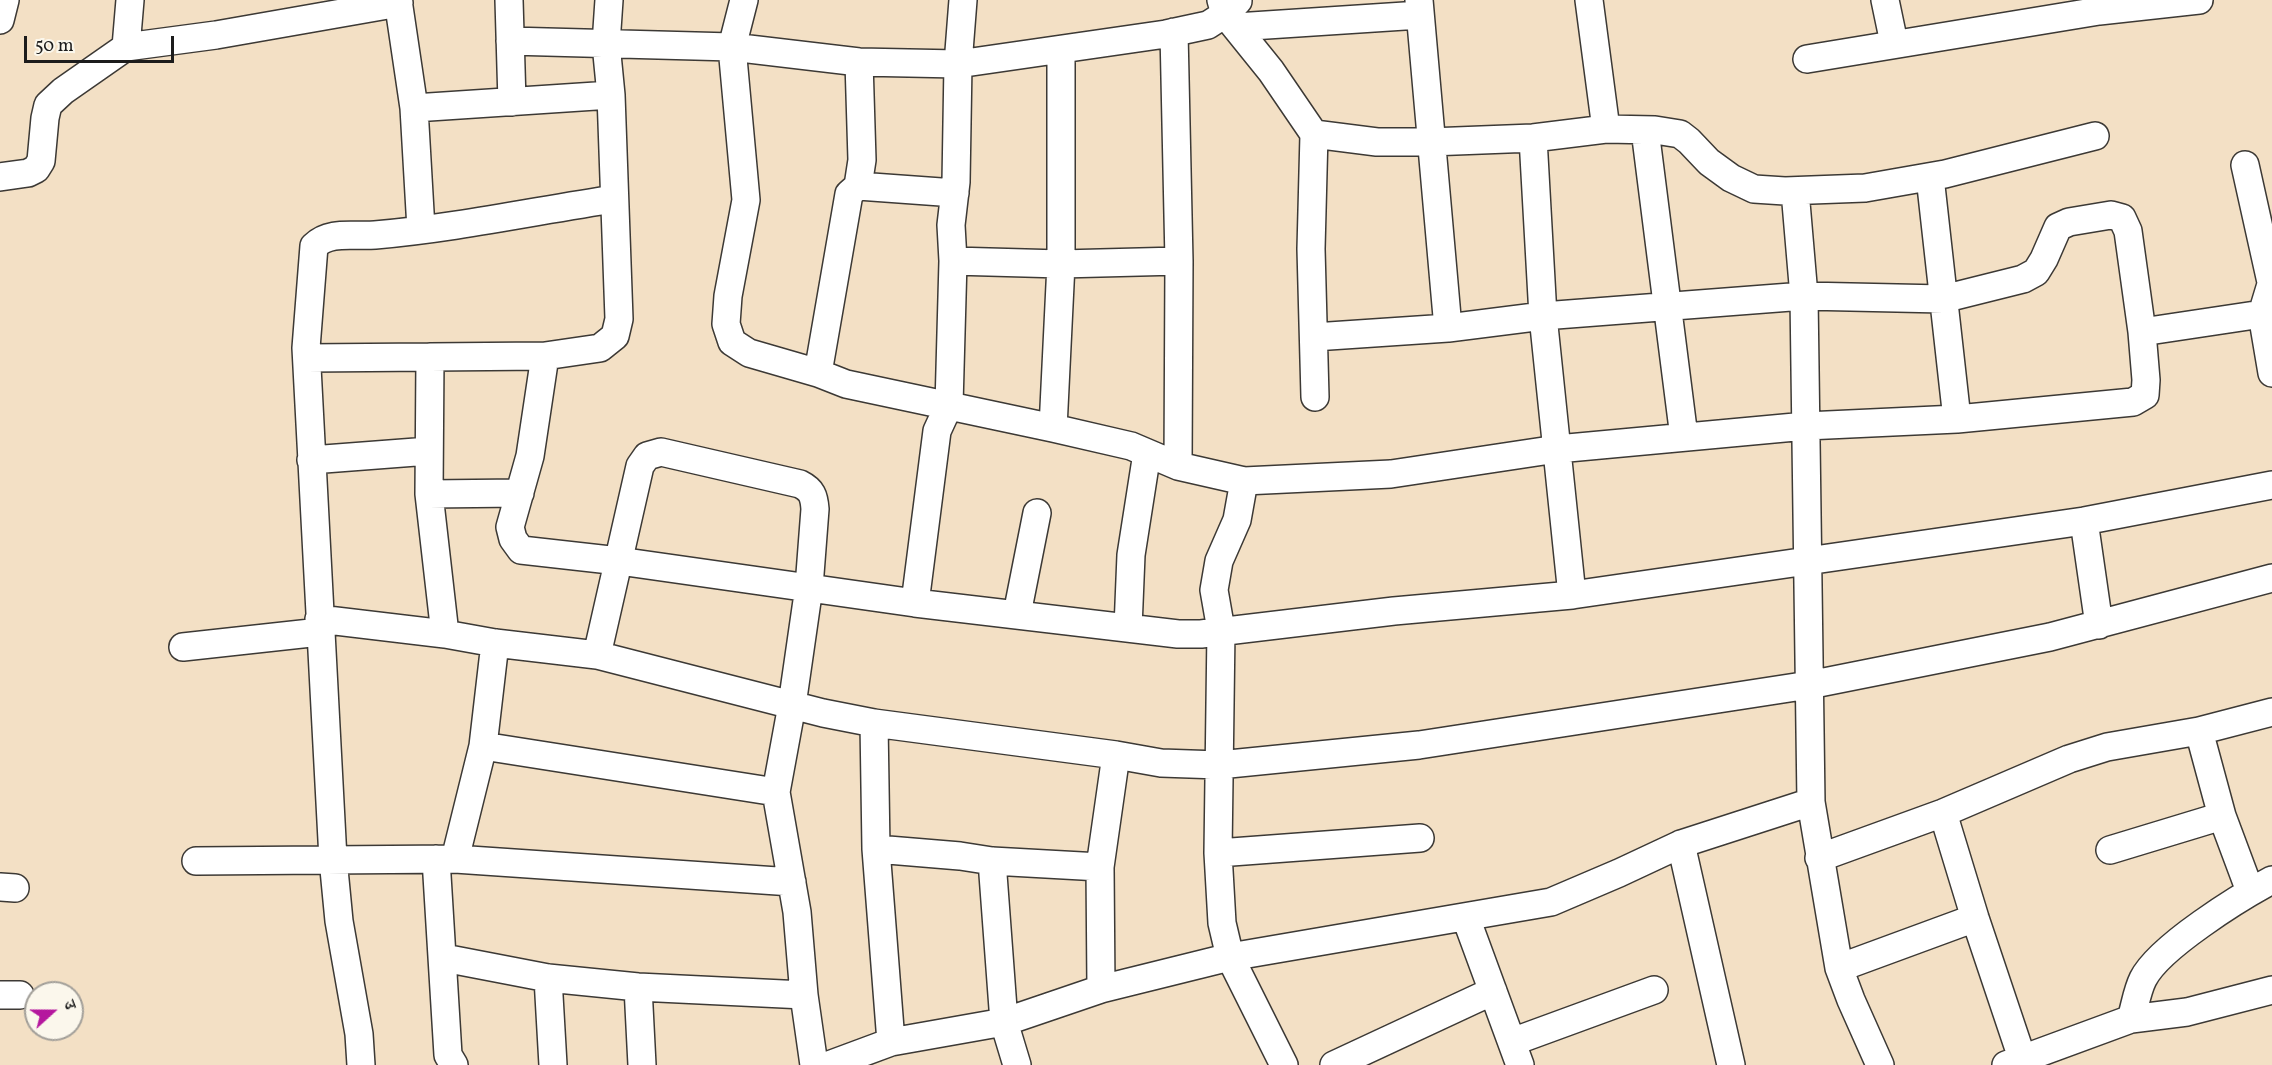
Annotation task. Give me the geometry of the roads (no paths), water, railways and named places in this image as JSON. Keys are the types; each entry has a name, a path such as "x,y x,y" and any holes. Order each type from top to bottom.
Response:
{"street":[{"path":"0,20 5,0"},
{"path":"126,47 130,0"},
{"path":"509,0 512,102"},
{"path":"307,358 545,356 600,348 615,336 619,319 606,44 609,0"},
{"path":"744,0 732,47 746,200 728,296 726,324 732,342 749,353 818,373 846,384 1131,446 1178,466 1244,481 1391,474 1557,449 1806,426 1957,419 2133,402 2145,395 2146,380 2128,231 2121,218 2111,215 2069,222 2058,227 2036,272 2023,279 1943,299 1804,297 1543,316 1448,328 1314,337"},
{"path":"915,603 936,431 949,405 951,225 955,193 958,64 963,0"},
{"path":"1589,0 1606,129"},
{"path":"1885,0 1894,43"},
{"path":"1807,59 2099,11 2199,0"},
{"path":"0,177 28,173 36,169 41,162 48,105 63,91 126,47 216,35 399,2 414,108 421,229"},
{"path":"510,41 732,47 859,62 958,64 1174,32 1208,25 1230,10 1419,7 1448,328"},
{"path":"1230,10 1314,134 1311,249 1315,397"},
{"path":"1174,32 1179,261 1178,466"},
{"path":"1053,428 1061,264 1061,50"},
{"path":"818,373 849,195 858,186 862,160 859,62"},
{"path":"414,108 610,95"},
{"path":"1314,134 1377,142 1533,138 1606,129 1680,134 1709,162 1731,178 1754,189 1795,191 1864,188 1930,177 2095,136"},
{"path":"1645,130 1684,437"},
{"path":"1533,138 1543,316 1572,595"},
{"path":"2245,165 2271,282 2262,314 2272,373"},
{"path":"1930,177 1957,419"},
{"path":"858,186 955,193"},
{"path":"1795,191 1804,297 1811,802 1839,968 1880,1065"},
{"path":"361,1065 359,1034 339,921 333,859 307,358 314,246 321,239 332,236 373,236 614,199"},
{"path":"952,261 1061,264 1179,261"},
{"path":"2142,332 2262,314"},
{"path":"545,356 530,456 510,527 513,539 521,550 619,561 915,603 1178,634 1201,634 1394,611 1572,595 2084,521 2272,484"},
{"path":"430,357 429,494 445,633"},
{"path":"311,460 429,452"},
{"path":"597,655 640,466 647,456 661,452 809,488 814,497 815,509 809,587 792,705 776,792 797,912 804,995 814,1065"},
{"path":"1128,628 1131,555 1147,453"},
{"path":"1244,481 1237,520 1220,561 1214,590 1221,630 1218,853 1222,924 1230,957 1284,1065"},
{"path":"429,494 520,493"},
{"path":"1017,614 1037,513"},
{"path":"2084,521 2099,625"},
{"path":"183,647 320,625 445,633 495,643 597,655 792,705 873,723 1161,763 1220,765 1419,745 1809,685 2050,638 2272,578"},
{"path":"454,1065 448,1055 444,958 446,859 483,746 495,643"},
{"path":"1819,858 1943,813 2069,759 2107,747 2199,731 2272,712"},
{"path":"873,723 876,849 891,1042"},
{"path":"2131,1019 2143,979 2156,961 2177,943 2261,886 2222,816 2199,731"},
{"path":"483,746 776,792"},
{"path":"1101,989 1100,867 1116,755"},
{"path":"829,1065 891,1042 1004,1022 1101,989 1230,957 1551,902 1681,844 1811,802"},
{"path":"1943,813 1975,918 2014,1062 2131,1019 2187,1012 2272,990"},
{"path":"2110,850 2222,816"},
{"path":"1218,853 1420,838"},
{"path":"1681,844 1731,1065"},
{"path":"876,849 992,861 1100,867"},
{"path":"196,861 446,859 792,882"},
{"path":"992,861 1004,1022 1017,1065"},
{"path":"1466,918 1516,1053 1654,990"},
{"path":"1839,968 1975,918"},
{"path":"444,958 548,978 638,987 804,995"},
{"path":"548,978 552,1065"},
{"path":"638,987 642,1065"},
{"path":"1334,1065 1493,991"}]}
